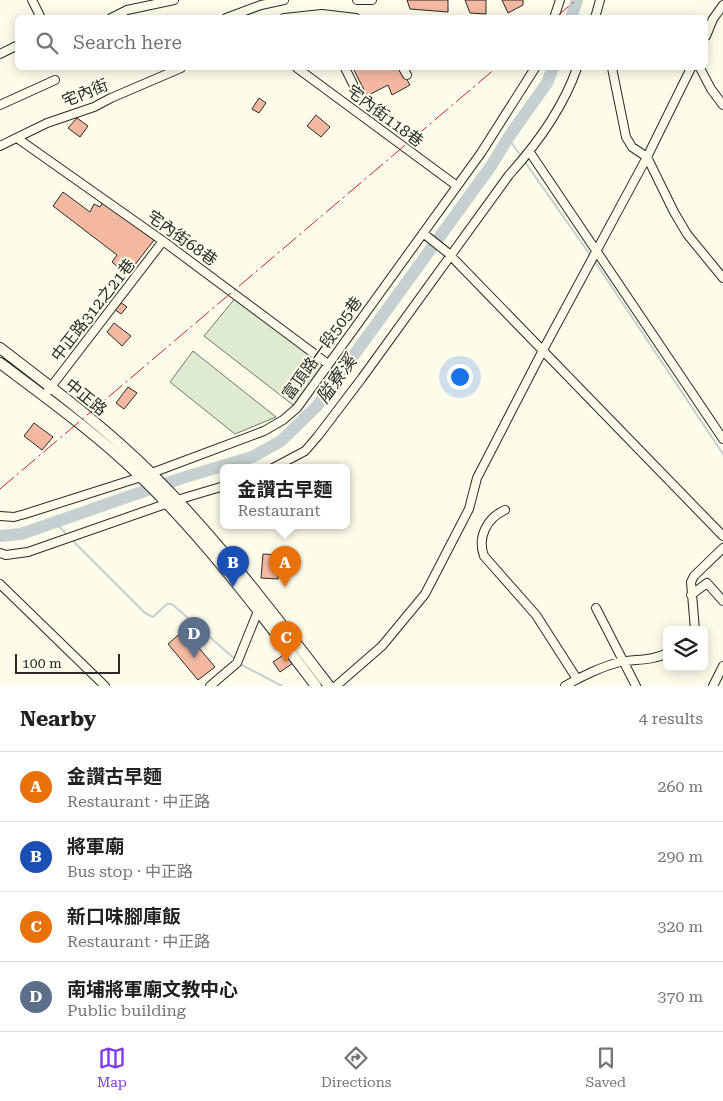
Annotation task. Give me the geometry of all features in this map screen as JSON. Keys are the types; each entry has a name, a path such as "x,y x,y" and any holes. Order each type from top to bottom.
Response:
{"main road":[{"name":"中正路","path":"0,348 115,439 146,475"},
{"name":"中正路","path":"0,363 146,475"},
{"path":"146,475 172,502 329,686"},
{"path":"262,608 316,686"}],"street":[{"path":"32,0 40,15"},
{"path":"116,15 127,10 174,0"},
{"path":"232,15 261,4 284,0"},
{"path":"357,0 372,0"},
{"path":"555,15 560,0"},
{"path":"596,15 600,0"},
{"path":"708,31 713,19 723,5"},
{"path":"1,51 15,47"},
{"name":"宅內街","path":"0,146 47,123 94,107 110,98 176,70"},
{"name":"宅內街118巷","path":"300,70 457,186"},
{"path":"346,70 353,84"},
{"name":"富頂路一段505巷","path":"0,516 14,517 146,475 264,431 283,420 297,408 425,234 481,153 534,70"},
{"path":"281,464 305,451 362,378 449,254 554,118 576,70"},
{"path":"612,70 626,137 632,147 647,157 687,234 723,278"},
{"path":"336,686 382,646 425,594 469,509 478,478 543,350 647,157 690,70"},
{"path":"701,70 710,89 723,105"},
{"path":"0,105 55,80"},
{"name":"宅內街68巷","path":"16,138 163,241 328,364"},
{"path":"526,155 723,439"},
{"path":"425,234 449,254 683,497 723,536"},
{"name":"中正路312之21巷","path":"44,396 163,241"},
{"path":"0,554 17,554 220,487"},
{"path":"505,510 496,514 488,522 482,536 481,548 484,556 536,615 577,679"},
{"path":"695,626 691,582 694,576 723,548"},
{"path":"691,595 706,583 723,601"},
{"path":"0,584 105,686"},
{"path":"210,686 237,663 262,608"},
{"path":"596,608 636,686"},
{"path":"565,686 577,679 618,663 663,655"},
{"path":"713,686 723,666"}],"green space":[{"path":"237,296 326,362 297,408 204,336"},
{"path":"193,351 276,417 235,434 170,382"}],"building":[{"path":"407,0 448,0 448,12 410,9"},
{"path":"465,0 486,0 486,14 470,13"},
{"path":"502,0 523,0 523,5 508,13"},
{"path":"354,70 401,70 410,85 392,95 388,85 367,96"},
{"path":"259,98 266,103 259,113 252,109"},
{"path":"316,115 330,127 321,137 307,126"},
{"path":"77,118 88,126 80,137 68,128"},
{"path":"63,192 90,212 94,204 100,207 103,202 154,240 134,266 131,264 124,272 112,262 117,255 53,206"},
{"path":"120,302 127,307 121,314 114,309"},
{"path":"114,323 131,336 122,346 107,332"},
{"path":"128,387 137,393 124,409 116,403"},
{"path":"34,423 53,437 42,450 24,436"},
{"path":"263,554 279,555 278,579 261,578"},
{"path":"184,630 215,667 198,680 168,644"},
{"path":"289,651 296,661 280,672 273,662"}],"waterway":[{"name":"隘寮溪","path":"572,15 577,0"},
{"name":"隘寮溪","path":"229,464 252,457 281,441 317,406 491,166 508,138 547,83 552,70"},
{"path":"508,138 521,156"},
{"path":"525,162 591,256"},
{"path":"594,260 723,454"},
{"name":"隘寮溪","path":"0,536 21,534 220,467"},
{"path":"55,522 68,536"},
{"path":"71,539 145,613 153,617 167,604 172,604 236,660"},
{"path":"240,664 282,686"}],"power":[{"path":"558,15 576,0"},
{"path":"0,489 494,70"}],"place":[{"name":"將軍廟","path":"233,587"},
{"name":"金讚古早麵","path":"285,587"},
{"name":"南埔將軍廟文教中心","path":"194,658"},
{"name":"新口味腳庫飯","path":"286,662"}]}
